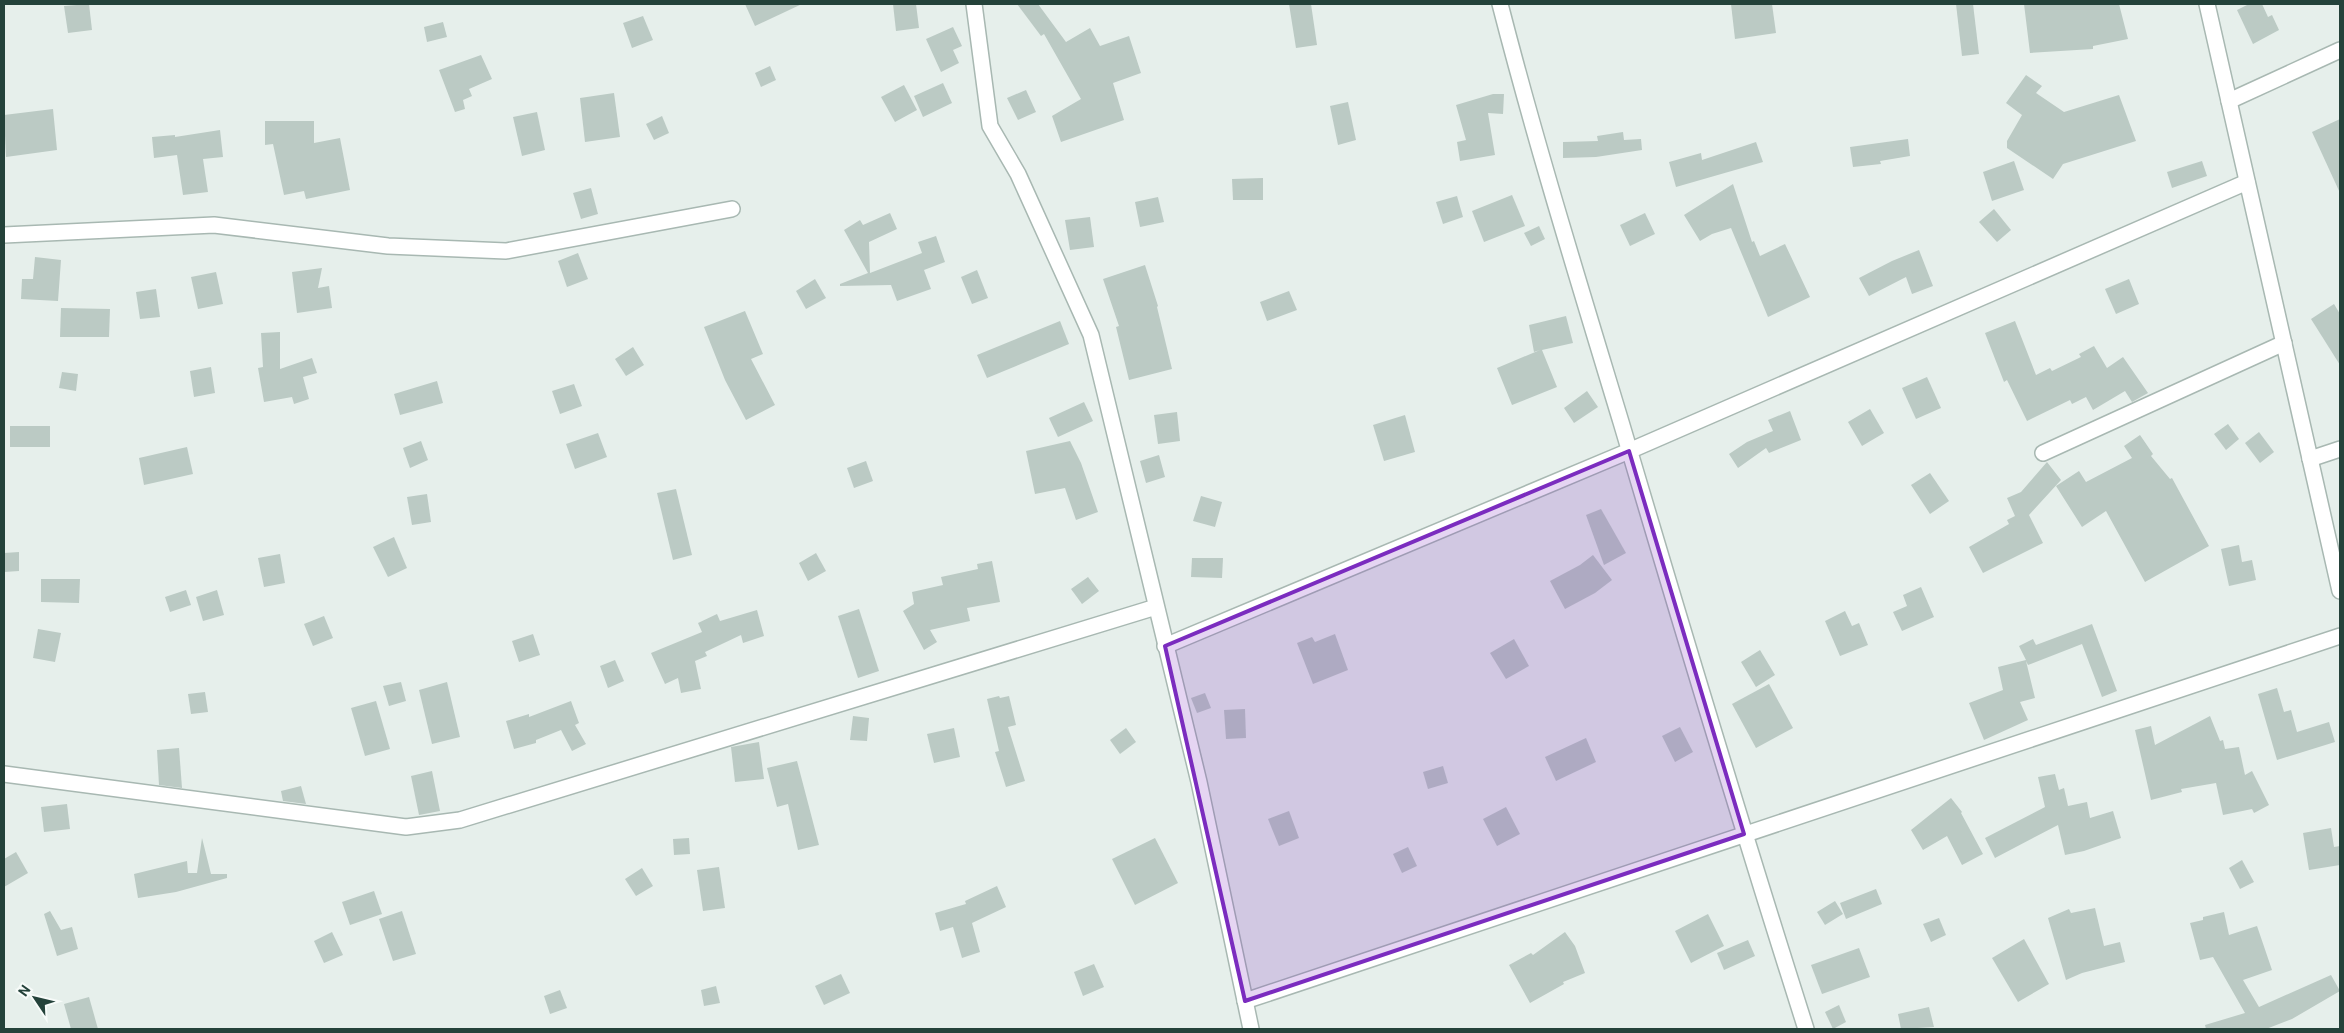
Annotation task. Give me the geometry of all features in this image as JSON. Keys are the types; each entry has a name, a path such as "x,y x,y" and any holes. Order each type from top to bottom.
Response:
{"street":[{"path":"974,4 990,126 1018,174 1091,335 1199,782 1251,1029"},
{"path":"1500,4 1519,78 1629,450 1744,834 1806,1029"},
{"path":"2207,4 2340,591"},
{"path":"2229,101 2340,50"},
{"path":"1166,646 1629,450 2247,182"},
{"path":"4,235 214,225 388,246 506,251 732,209"},
{"path":"2043,453 2284,343"},
{"path":"2310,459 2340,449"},
{"path":"4,774 406,827 460,820 1156,607"},
{"path":"1245,1001 2340,636"}],"highlighted area":[{"path":"1629,451 1744,834 1245,1001 1165,646"}],"building":[{"path":"89,4 92,30 68,33 64,6"},
{"path":"745,4 802,4 755,26"},
{"path":"893,4 916,4 919,28 896,31"},
{"path":"1017,4 1038,4 1066,42 1090,28 1100,46 1129,36 1141,73 1113,83 1124,120 1061,142 1052,116 1081,99 1044,34 1041,36"},
{"path":"1289,4 1311,4 1317,45 1296,48"},
{"path":"1731,4 1772,4 1776,33 1735,39"},
{"path":"1956,4 1973,4 1979,54 1962,56"},
{"path":"2024,4 2119,4 2128,39 2093,46 2093,49 2030,53"},
{"path":"2249,4 2262,4 2268,17 2272,15 2279,30 2253,44 2237,10"},
{"path":"643,16 653,40 632,48 623,23"},
{"path":"443,22 447,37 427,42 424,27"},
{"path":"953,27 962,46 953,50 959,63 941,72 926,39"},
{"path":"481,55 492,79 469,89 472,96 463,100 465,109 455,112 439,70"},
{"path":"770,66 776,80 761,87 755,73"},
{"path":"2026,75 2042,86 2036,93 2064,112 2119,95 2136,141 2063,164 2053,179 2007,148 2007,141 2022,115 2006,103"},
{"path":"943,83 952,103 923,117 914,96"},
{"path":"904,85 917,110 895,122 881,97"},
{"path":"1026,90 1036,112 1018,120 1007,98"},
{"path":"614,93 620,137 585,142 580,98"},
{"path":"1493,94 1504,94 1503,114 1488,113 1495,155 1460,161 1457,142 1466,140 1456,105"},
{"path":"1348,102 1356,140 1338,145 1330,106"},
{"path":"53,109 57,150 6,157 4,115"},
{"path":"537,112 545,150 522,156 513,117"},
{"path":"662,116 669,133 654,140 646,124"},
{"path":"2340,119 2340,193 2312,132"},
{"path":"265,121 314,121 314,143 340,138 350,190 306,199 304,191 284,195 273,144 265,145"},
{"path":"220,130 223,157 203,159 208,192 183,195 177,155 154,158 152,137 175,135 175,137"},
{"path":"1623,132 1624,140 1641,139 1642,150 1596,157 1563,158 1563,142 1598,141 1597,136"},
{"path":"1908,139 1910,156 1880,161 1881,164 1853,167 1850,147"},
{"path":"1756,142 1763,162 1676,187 1669,162 1701,153 1702,160"},
{"path":"2014,161 2024,190 1992,201 1983,172"},
{"path":"2202,161 2207,176 2172,188 2167,172"},
{"path":"1263,178 1263,200 1233,200 1232,179"},
{"path":"1733,184 1752,242 1754,241 1760,256 1785,244 1810,297 1768,317 1731,228 1712,234 1700,241 1684,215"},
{"path":"591,188 598,214 581,219 573,193"},
{"path":"1512,195 1525,226 1484,242 1472,211"},
{"path":"1457,196 1463,217 1443,224 1436,202"},
{"path":"1158,197 1164,222 1140,227 1135,202"},
{"path":"1994,209 2011,230 1997,242 1979,222"},
{"path":"890,213 897,229 869,242 870,273 922,253 918,242 936,236 945,262 924,270 931,289 897,301 891,285 840,286 840,284 868,273 844,230 860,220 863,225"},
{"path":"1645,213 1655,234 1630,246 1620,225"},
{"path":"1090,217 1094,247 1070,250 1065,220"},
{"path":"1539,226 1545,239 1531,246 1524,233"},
{"path":"1919,250 1933,286 1912,294 1906,277 1869,296 1859,278"},
{"path":"578,253 588,279 567,287 558,261"},
{"path":"35,257 61,260 58,301 21,299 22,279 33,279"},
{"path":"1145,265 1158,306 1172,369 1129,380 1116,327 1119,326 1103,279"},
{"path":"322,268 318,288 329,286 332,308 297,313 292,272"},
{"path":"977,270 988,298 972,304 961,277"},
{"path":"216,272 223,304 198,309 191,277"},
{"path":"815,279 826,298 806,309 796,291"},
{"path":"2129,279 2139,304 2116,314 2105,289"},
{"path":"156,289 160,317 140,319 136,292"},
{"path":"1289,291 1297,310 1267,321 1260,302"},
{"path":"2334,304 2340,314 2340,365 2311,319"},
{"path":"61,308 110,309 109,337 60,337"},
{"path":"745,311 763,354 751,359 775,405 746,420 725,380 704,327"},
{"path":"1566,316 1573,343 1542,350 1557,387 1512,405 1497,368 1540,350 1534,352 1529,325"},
{"path":"1060,321 1069,344 987,378 977,355"},
{"path":"2015,321 2036,375 2050,368 2052,371 2081,357 2079,354 2094,346 2107,368 2123,357 2148,393 2132,402 2125,391 2093,410 2086,397 2072,404 2070,400 2027,421 2007,380 2004,382 1985,333"},
{"path":"280,332 280,369 312,358 317,373 303,377 309,399 294,404 292,397 264,402 258,368 263,367 261,333"},
{"path":"633,347 644,365 626,376 615,359"},
{"path":"211,367 215,393 194,397 190,371"},
{"path":"62,372 78,374 76,391 59,388"},
{"path":"1927,377 1941,408 1916,419 1902,388"},
{"path":"437,381 443,403 400,415 394,394"},
{"path":"574,384 582,406 560,414 552,391"},
{"path":"1587,391 1598,407 1574,423 1564,408"},
{"path":"1084,402 1093,421 1058,437 1049,418"},
{"path":"1870,409 1884,433 1862,446 1848,422"},
{"path":"1790,411 1801,440 1769,453 1766,448 1738,468 1729,454 1747,442 1773,431 1768,420"},
{"path":"1177,412 1180,441 1158,444 1154,415"},
{"path":"1405,415 1415,452 1384,461 1373,425"},
{"path":"2228,424 2239,439 2226,450 2214,434"},
{"path":"10,426 50,426 50,447 10,447"},
{"path":"2259,432 2274,452 2260,463 2245,443"},
{"path":"598,433 607,457 575,469 566,444"},
{"path":"2140,435 2153,454 2151,456 2170,479 2172,478 2209,546 2145,582 2106,511 2082,527 2056,486 2079,471 2086,482 2132,458 2124,446"},
{"path":"421,441 428,460 410,468 403,448"},
{"path":"1070,441 1081,463 1098,512 1076,520 1065,488 1035,494 1026,451"},
{"path":"187,447 193,474 144,485 139,458"},
{"path":"1159,455 1165,477 1146,483 1140,461"},
{"path":"866,461 873,481 854,488 847,468"},
{"path":"2047,462 2061,480 2029,515 2043,543 1983,573 1969,547 2009,524 2007,520 2015,516 2007,498 2021,492"},
{"path":"1930,473 1949,501 1930,514 1911,485"},
{"path":"676,489 692,555 673,560 657,493"},
{"path":"427,494 431,522 412,525 407,497"},
{"path":"1201,496 1222,502 1215,527 1193,521"},
{"path":"1601,509 1626,553 1604,565 1586,515"},
{"path":"394,537 407,568 388,577 373,547"},
{"path":"2239,545 2242,562 2252,560 2256,580 2229,586 2221,549"},
{"path":"19,552 19,571 4,572 4,553"},
{"path":"816,553 826,571 808,581 799,563"},
{"path":"280,554 285,583 264,587 258,558"},
{"path":"1593,555 1612,580 1595,593 1565,609 1550,581 1580,565"},
{"path":"1192,558 1223,558 1222,578 1191,577"},
{"path":"992,561 1000,602 967,608 970,621 930,630 937,642 924,650 903,611 914,604 912,592 943,585 941,577 978,569 977,564"},
{"path":"1088,577 1099,591 1082,604 1071,589"},
{"path":"41,579 80,579 79,603 41,602"},
{"path":"1921,587 1934,617 1902,631 1893,612 1907,606 1903,595"},
{"path":"186,590 191,605 170,612 165,597"},
{"path":"217,590 224,615 203,621 196,597"},
{"path":"859,609 879,671 858,678 838,616"},
{"path":"757,610 764,636 743,643 741,635 705,652 707,656 695,661 701,689 681,693 678,678 665,684 651,653 702,632 698,623 717,614 720,621"},
{"path":"1845,611 1852,626 1859,623 1868,645 1840,656 1825,621"},
{"path":"324,616 333,638 313,646 304,624"},
{"path":"2092,624 2117,691 2102,697 2082,644 2028,665 2026,661 2035,698 2020,702 2028,720 1984,740 1969,703 2003,690 1998,667 2026,660 2019,646 2033,639 2036,645"},
{"path":"38,629 61,633 55,662 33,658"},
{"path":"533,634 540,655 519,662 512,641"},
{"path":"1335,634 1348,670 1313,684 1297,643 1312,637 1315,642"},
{"path":"1514,639 1529,666 1506,679 1490,653"},
{"path":"1760,650 1775,675 1756,687 1741,662"},
{"path":"615,660 624,681 608,688 600,666"},
{"path":"401,682 406,701 389,706 383,686"},
{"path":"447,682 460,737 432,744 419,690"},
{"path":"1769,684 1793,728 1756,748 1732,704"},
{"path":"2277,688 2284,712 2291,710 2297,732 2329,722 2335,742 2277,760 2258,694"},
{"path":"205,692 208,712 191,714 188,694"},
{"path":"1205,693 1211,708 1197,713 1191,698"},
{"path":"999,696 1000,698 1009,696 1016,725 1008,727 1025,781 1006,787 995,752 999,751 987,699"},
{"path":"376,701 390,749 365,756 351,708"},
{"path":"571,701 579,723 575,725 586,744 572,751 561,730 536,740 536,743 514,749 506,721 529,714 529,717"},
{"path":"1245,709 1246,738 1226,739 1224,710"},
{"path":"853,716 869,718 867,741 850,740"},
{"path":"2210,716 2220,741 2223,740 2225,749 2239,747 2245,775 2252,771 2269,805 2254,813 2252,809 2223,815 2216,783 2181,789 2182,792 2151,800 2135,730 2151,726 2155,745"},
{"path":"1680,727 1693,752 1675,762 1662,736"},
{"path":"954,728 960,757 934,763 927,734"},
{"path":"1126,728 1136,742 1120,754 1110,740"},
{"path":"1586,738 1596,762 1556,781 1545,757"},
{"path":"759,742 764,779 735,782 731,747"},
{"path":"179,748 182,788 159,785 157,750"},
{"path":"797,761 819,845 798,850 788,804 777,807 767,768"},
{"path":"1443,766 1448,783 1428,789 1423,772"},
{"path":"432,771 440,811 419,815 411,776"},
{"path":"2055,774 2059,790 2064,788 2068,806 2087,802 2090,818 2113,811 2121,838 2084,851 2065,855 2058,825 1995,858 1985,838 2045,807 2038,777"},
{"path":"301,786 306,804 283,801 281,791"},
{"path":"1951,798 1962,812 1983,854 1962,865 1947,836 1923,850 1911,830"},
{"path":"67,804 70,829 44,832 41,807"},
{"path":"1506,807 1520,834 1497,846 1483,819"},
{"path":"1289,811 1299,838 1279,846 1268,819"},
{"path":"2331,828 2334,847 2340,846 2340,865 2309,870 2303,833"},
{"path":"202,838 211,874 227,874 227,878 176,892 138,898 134,874 187,861 188,873 197,873"},
{"path":"689,838 690,854 674,855 673,839"},
{"path":"1155,838 1178,883 1135,905 1112,859"},
{"path":"1408,847 1417,866 1402,873 1393,854"},
{"path":"16,852 28,873 4,887 4,859"},
{"path":"2242,860 2254,882 2240,889 2229,868"},
{"path":"719,867 725,908 703,911 697,870"},
{"path":"642,868 653,886 636,896 625,879"},
{"path":"997,886 1006,907 972,923 980,952 962,958 953,927 940,931 935,913 966,904 965,901"},
{"path":"1876,889 1882,904 1846,919 1840,903"},
{"path":"374,891 382,914 350,925 342,902"},
{"path":"1835,901 1843,914 1825,925 1817,912"},
{"path":"2095,908 2104,946 2120,942 2125,962 2082,973 2066,980 2048,918 2069,909 2071,913"},
{"path":"50,911 61,930 72,927 78,949 57,956 44,914"},
{"path":"402,911 416,954 393,961 379,919"},
{"path":"2224,912 2229,935 2257,926 2272,970 2243,980 2259,1007 2331,975 2340,991 2292,1019 2266,1029 2206,1029 2205,1025 2245,1013 2213,957 2200,960 2190,923 2203,920 2203,917"},
{"path":"1708,914 1724,946 1691,963 1675,931"},
{"path":"1939,918 1946,935 1931,942 1923,924"},
{"path":"332,932 343,955 324,963 314,941"},
{"path":"1565,932 1575,946 1585,973 1563,982 1564,984 1530,1003 1509,965 1531,953 1533,955"},
{"path":"2024,939 2049,984 2018,1002 1992,958"},
{"path":"1748,940 1755,956 1724,970 1717,953"},
{"path":"1859,948 1870,977 1822,994 1811,965"},
{"path":"1094,964 1104,987 1083,996 1074,972"},
{"path":"841,974 850,993 824,1005 815,986"},
{"path":"716,986 720,1003 704,1006 701,990"},
{"path":"560,990 567,1008 550,1014 544,996"},
{"path":"89,997 98,1029 71,1029 64,1004"},
{"path":"1839,1005 1846,1022 1833,1029 1825,1012"},
{"path":"1929,1007 1934,1027 1901,1029 1898,1014"}]}
